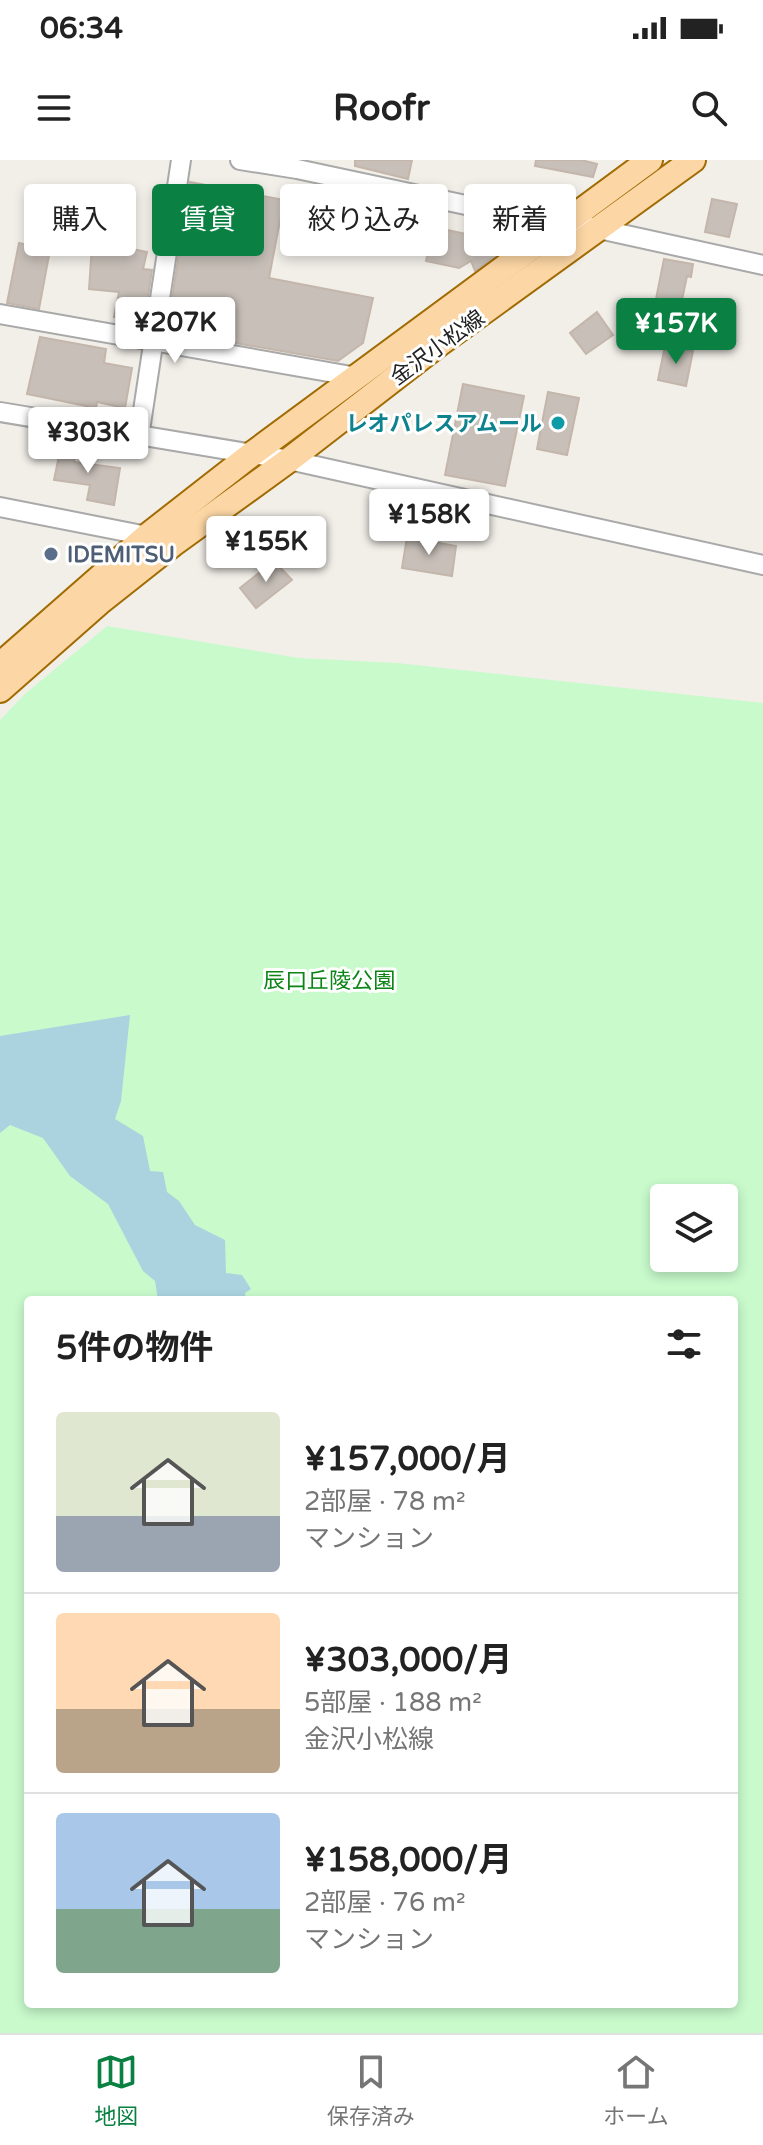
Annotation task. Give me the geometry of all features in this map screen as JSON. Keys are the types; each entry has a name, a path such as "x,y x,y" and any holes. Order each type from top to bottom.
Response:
{"main road":[{"name":"金沢小松線","path":"576,215 650,160"},
{"name":"金沢小松線","path":"0,690 101,601 173,544 289,460 439,344 693,160"},
{"name":"金沢小松線","path":"0,665 147,536 252,454 521,256"}],"street":[{"path":"139,437 181,160"},
{"path":"240,160 299,164 464,203"},
{"path":"576,225 763,265"},
{"path":"0,314 357,377"},
{"path":"0,412 289,460 763,565"},
{"path":"0,507 147,536"}],"green space":[{"name":"辰口丘陵公園","path":"107,626 299,658 397,663 763,703 763,2033 0,2033 0,720 26,693"}],"water":[{"path":"130,1015 121,1101 115,1119 143,1136 150,1171 163,1172 167,1192 179,1201 195,1225 225,1240 226,1273 242,1275 251,1289 245,1296 157,1296 155,1281 143,1271 108,1204 70,1176 43,1138 10,1125 0,1133 0,1036"}],"building":[{"path":"355,160 412,160 408,179 355,166"},
{"path":"536,160 581,160 597,164 593,177 535,166"},
{"path":"264,196 280,199 280,221 269,278 373,298 363,343 338,361 167,331 179,256 264,256"},
{"path":"712,199 737,204 729,237 705,232"},
{"path":"448,230 464,234 464,256 495,256 475,271 471,261 459,268 426,261 427,256 448,256"},
{"path":"19,243 24,244 24,256 49,256 39,309 7,303"},
{"path":"136,250 147,252 143,269 152,270 144,324 114,317 119,292 89,289 91,256 136,256"},
{"path":"664,259 693,264 691,277 687,276 678,319 653,314"},
{"path":"597,312 613,335 586,354 570,333"},
{"path":"40,337 106,349 104,363 132,368 125,408 97,402 96,408 27,394"},
{"path":"665,346 693,351 686,386 658,380"},
{"path":"463,384 524,396 505,486 445,475"},
{"name":"レオパレスアムール","path":"548,392 579,398 567,455 537,449"},
{"path":"62,441 78,443 74,462 120,468 114,505 87,500 90,485 54,480"},
{"path":"407,537 456,546 452,576 402,568"},
{"path":"274,561 292,580 256,608 240,588"}],"place":[{"name":"レオパレスアムール","path":"558,423"},
{"name":"IDEMITSU","path":"51,554"}]}
